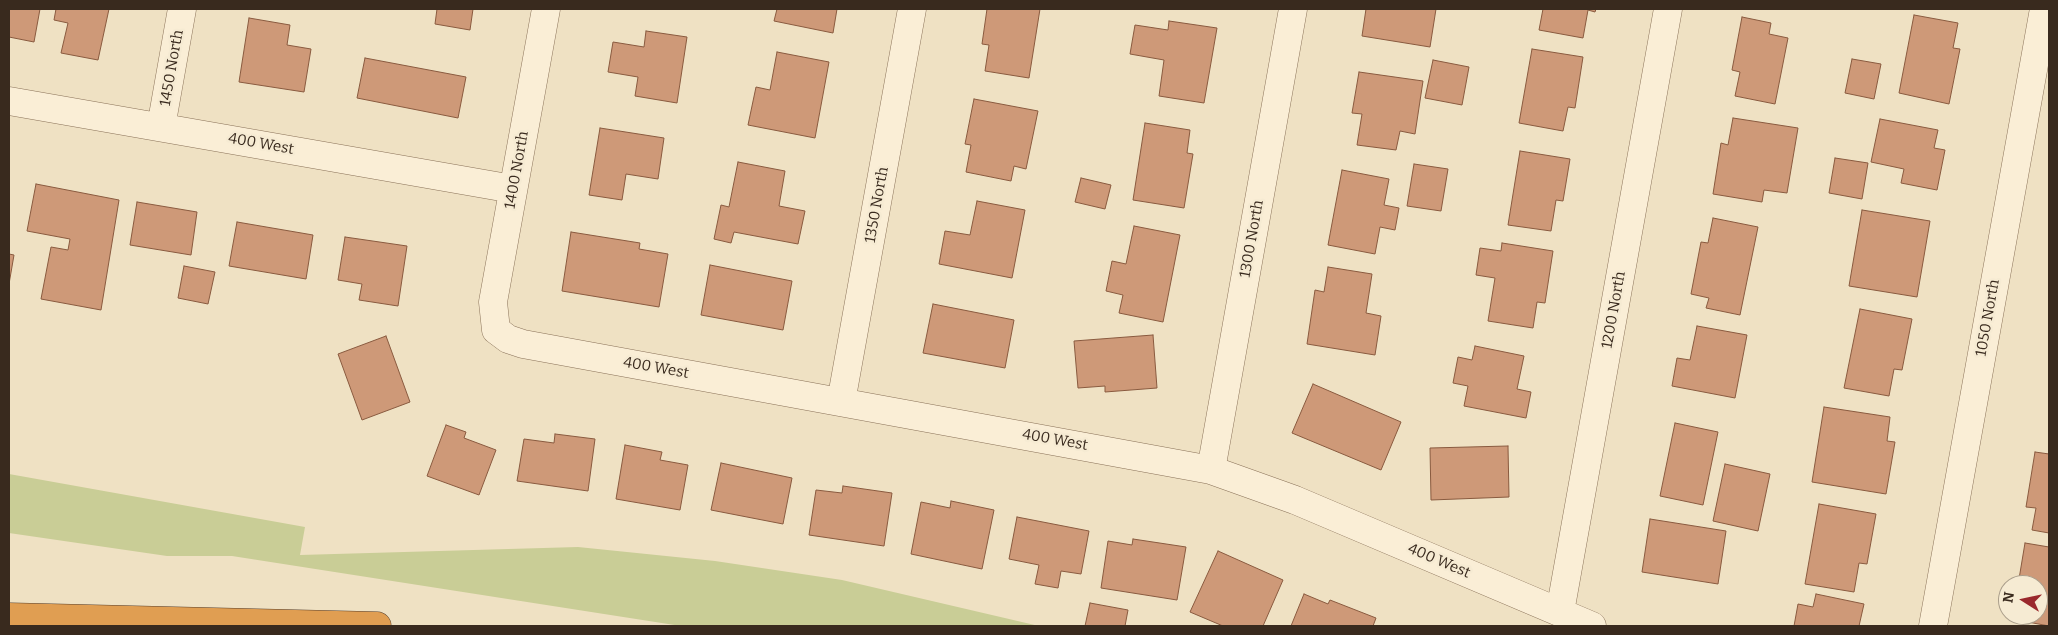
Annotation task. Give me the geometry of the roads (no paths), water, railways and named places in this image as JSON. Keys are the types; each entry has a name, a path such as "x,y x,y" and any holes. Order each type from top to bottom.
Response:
{"highway":[{"path":"9,617 377,626"}],"street":[{"name":"1450 North","path":"161,127 182,9"},
{"name":"1400 North","path":"496,330 493,302 546,9"},
{"name":"1350 North","path":"842,402 912,9"},
{"name":"1300 North","path":"1211,470 1293,9"},
{"name":"1200 North","path":"1560,612 1668,9"},
{"name":"1050 North","path":"1933,626 2044,9"},
{"name":"400 West","path":"9,101 513,189"},
{"name":"400 West","path":"496,330 508,339 523,344 1211,470 1295,500 1592,626"}]}
